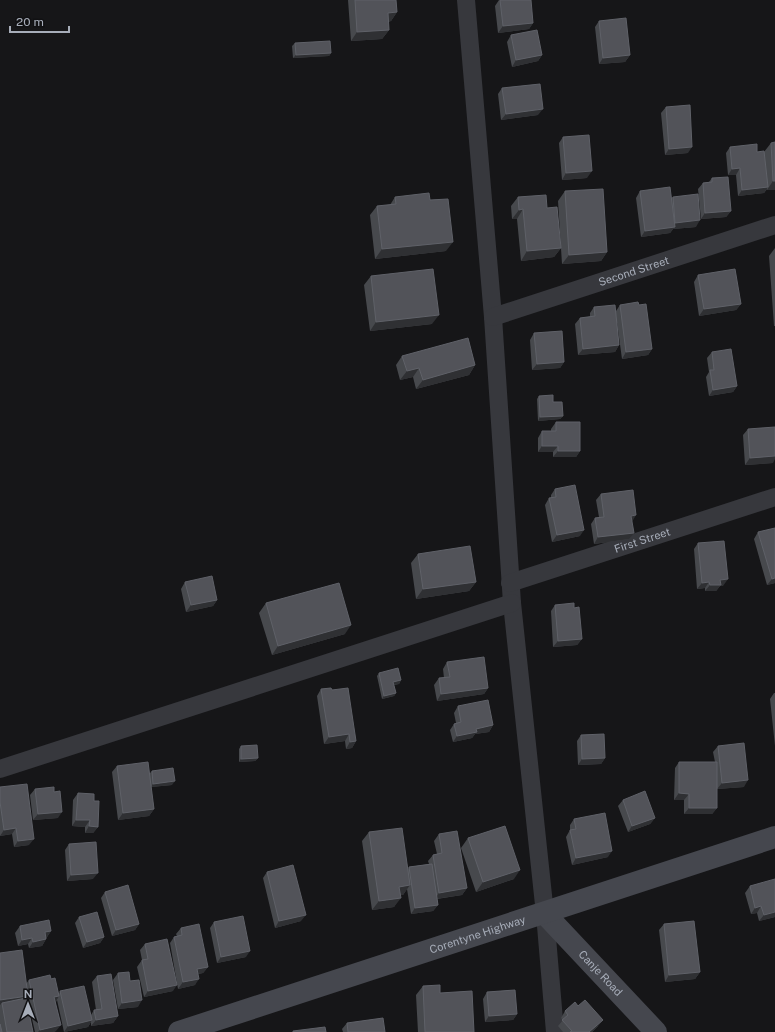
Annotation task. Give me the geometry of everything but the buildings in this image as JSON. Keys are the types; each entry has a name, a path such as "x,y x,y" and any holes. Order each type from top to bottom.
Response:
{"main road":[{"name":"Corentyne Highway","path":"179,1032 775,838"},
{"name":"Canje Road","path":"545,914 656,1032"}],"street":[{"path":"466,0 493,317 510,583 545,914 555,1032"},
{"name":"Second Street","path":"493,317 775,225"},
{"name":"First Street","path":"510,583 775,497"},
{"path":"0,769 512,603"}]}
